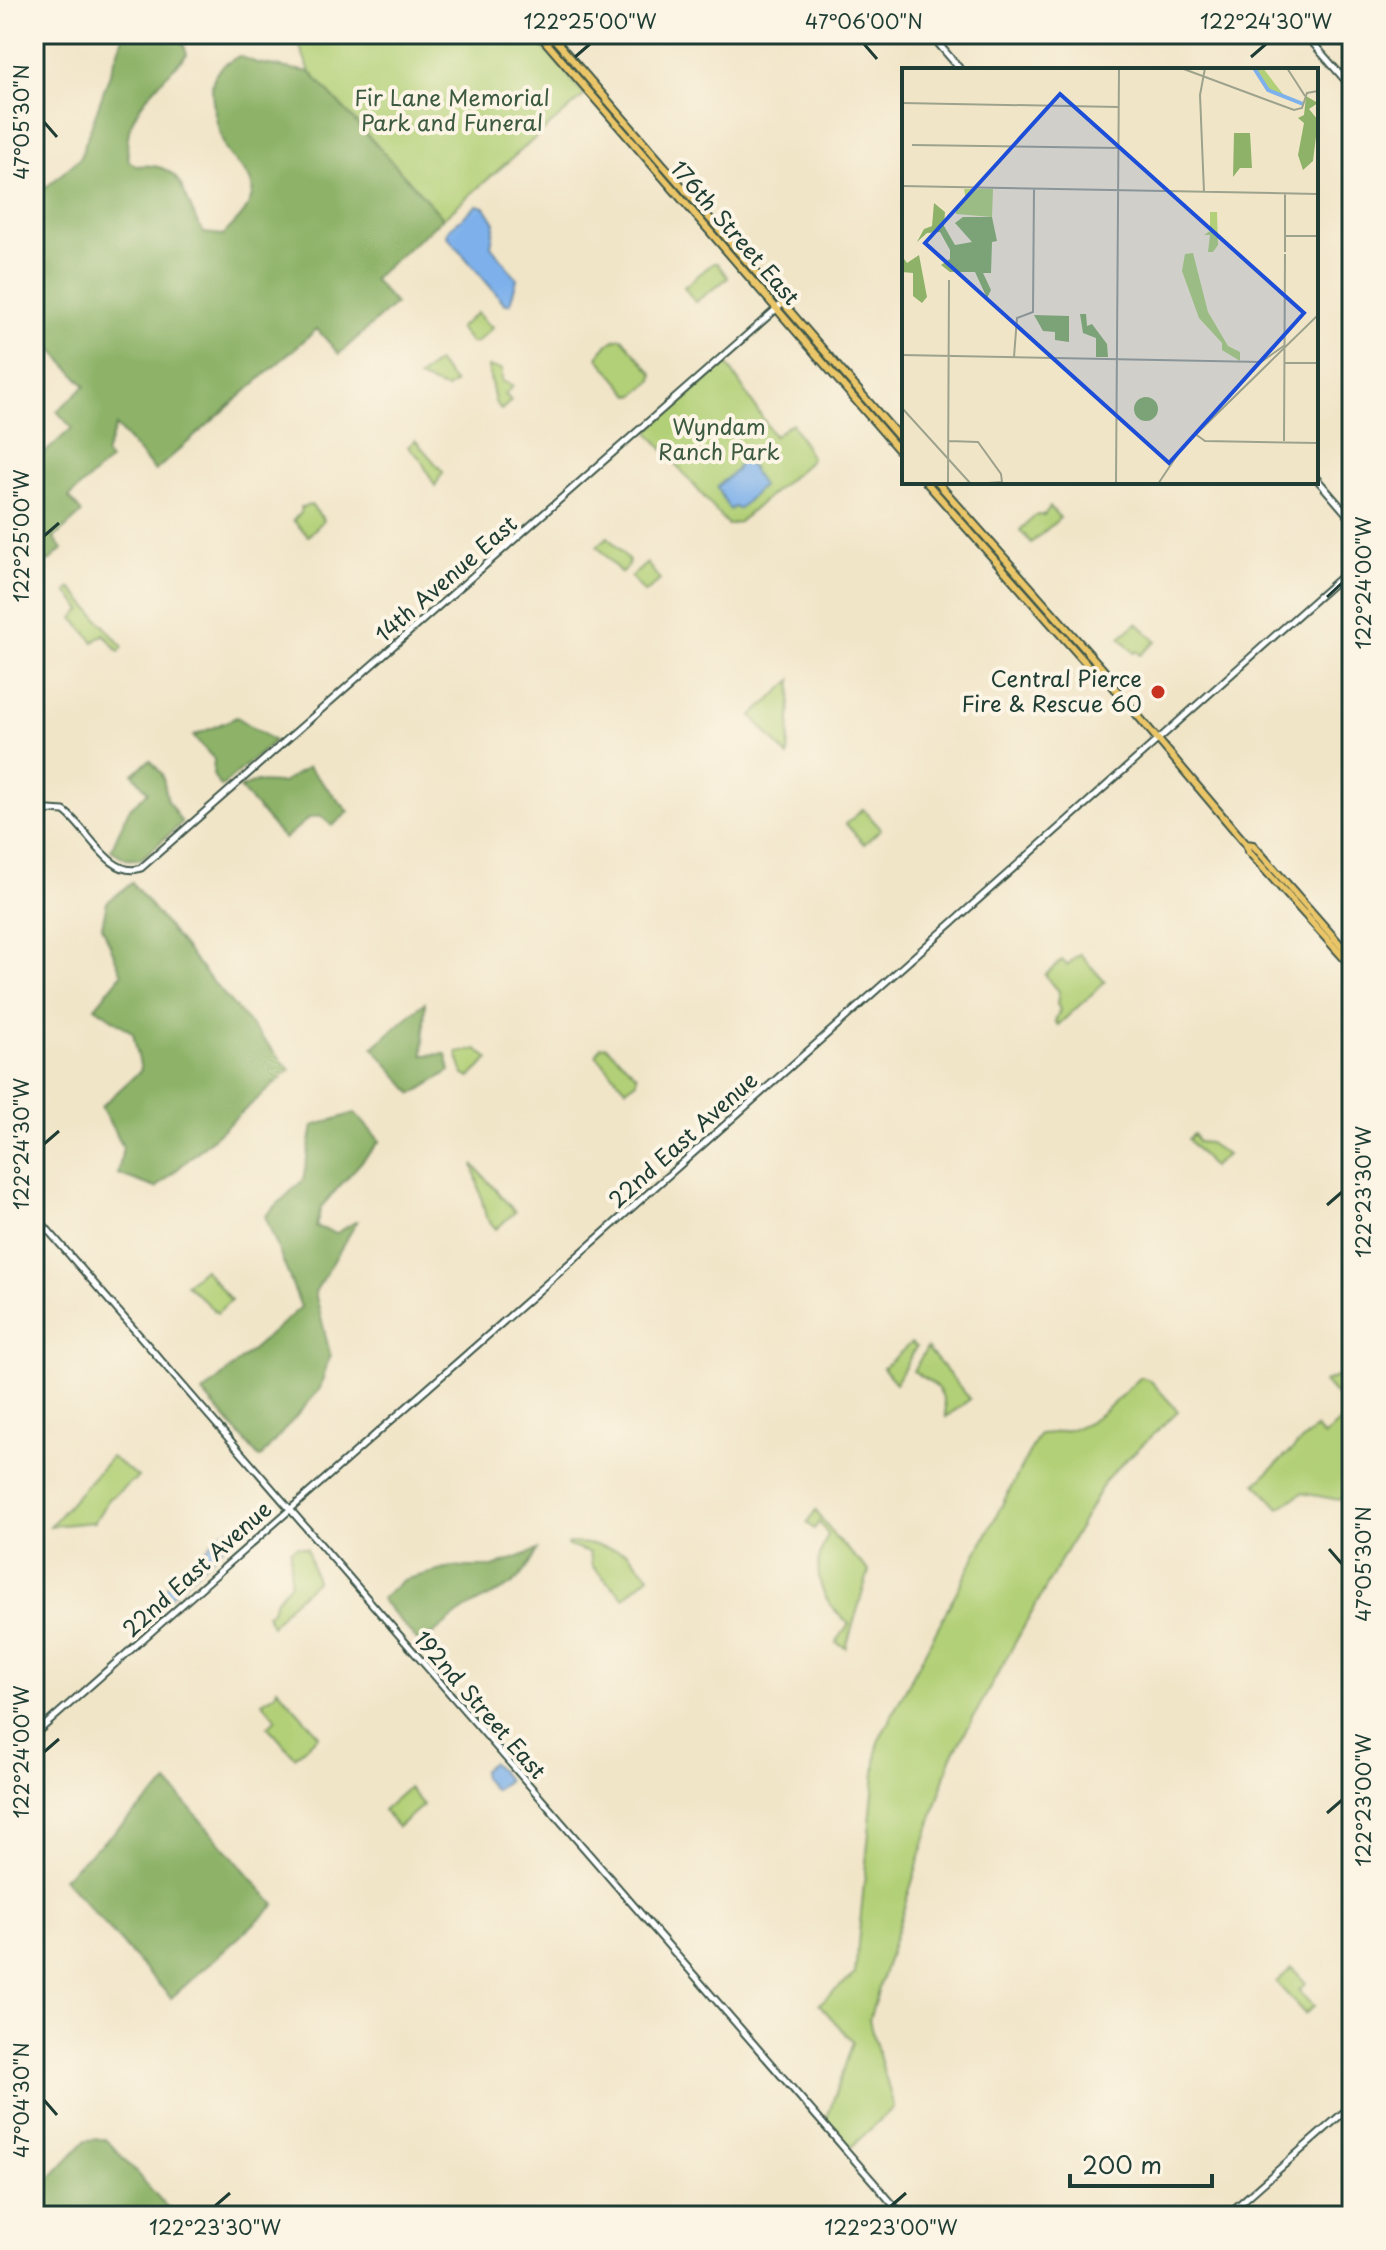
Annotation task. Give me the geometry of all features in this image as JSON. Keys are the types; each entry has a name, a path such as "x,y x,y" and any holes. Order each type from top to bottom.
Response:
{"main road":[{"name":"176th Street East","path":"539,34 719,242 902,441"},
{"name":"176th Street East","path":"550,34 763,280 779,307 902,454"},
{"path":"595,97 602,100 622,122 628,123"},
{"path":"719,242 727,245 757,279 763,280"},
{"path":"870,417 876,411"},
{"path":"928,484 1093,671 1112,685 1246,844 1248,851 1335,949 1352,963"},
{"path":"939,484 1108,675 1112,685"},
{"path":"948,507 957,511 975,531 981,533"},
{"path":"984,549 990,549 1006,567 1016,572"},
{"path":"1246,844 1253,845 1352,963"}],"street":[{"path":"930,34 959,68"},
{"path":"1305,34 1352,88"},
{"name":"14th Avenue East","path":"34,819 49,810 61,810 73,818 113,862 128,870 147,864 779,307"},
{"path":"1318,480 1352,520"},
{"name":"22nd East Avenue","path":"34,1735 1352,567"},
{"name":"192nd Street East","path":"34,1214 903,2216"},
{"path":"1226,2216 1352,2105"}],"green space":[{"path":"124,34 180,34 187,54 153,89 135,115 127,144 129,161 136,166 165,169 174,176 204,233 223,235 244,212 252,195 249,177 228,153 222,139 212,88 217,72 239,56 257,63 310,72 443,218 373,279 395,304 339,354 317,329 155,471 116,426 105,454 110,460 69,497 82,513 54,538 62,549 48,562 34,548 34,463 72,428 57,411 85,386 34,329 34,198 80,158"},
{"name":"Fir Lane Memorial Park and Funeral","path":"295,34 532,34 585,95 443,218 310,72"},
{"path":"717,263 728,278 695,302 684,287"},
{"path":"477,313 493,327 476,343 471,343 459,328"},
{"path":"622,338 653,374 652,381 634,396 598,358 607,345"},
{"path":"437,362 455,383 447,389 418,378"},
{"name":"Wyndam Ranch Park","path":"726,362 774,436 792,423 811,457 739,522 728,525 650,434 650,429"},
{"path":"488,367 502,369 502,381 513,386 505,394 511,401 501,410 495,402"},
{"path":"415,440 443,472 435,486 420,458 408,447"},
{"path":"311,505 324,520 308,536 293,520 301,513 301,507"},
{"path":"1050,507 1060,518 1031,543 1020,530 1036,515 1044,515"},
{"path":"608,537 629,561 628,567 621,573 597,546"},
{"path":"647,563 660,580 645,593 631,577"},
{"path":"71,588 123,647 119,652 104,634 94,642 73,618 82,610 67,592"},
{"path":"1137,623 1156,641 1140,655 1137,651 1134,653 1120,637"},
{"path":"792,680 788,757 752,716"},
{"path":"237,717 274,741 221,787 213,775 214,759 193,736"},
{"path":"150,760 162,774 168,801 182,823 140,860 126,859 111,850 129,809 148,792 133,774"},
{"path":"308,767 349,812 332,826 321,816 309,818 284,839 240,788 256,782 282,783"},
{"path":"863,809 881,829 864,844 846,824"},
{"path":"132,883 290,1070 156,1188 118,1174 123,1147 101,1107 141,1070 133,1033 95,1007 122,974 102,926 107,902"},
{"path":"1080,954 1105,982 1058,1025 1055,1021 1060,1010 1057,1004 1059,991 1045,975 1062,960 1067,965"},
{"path":"425,1002 423,1055 446,1054 450,1071 413,1094 373,1047"},
{"path":"606,1046 637,1075 637,1081 626,1089 596,1055 601,1047"},
{"path":"477,1049 489,1059 470,1077 464,1075 457,1053"},
{"path":"355,1113 380,1141 321,1207 316,1227 337,1233 358,1220 315,1292 330,1354 320,1389 260,1458 203,1393 301,1307 265,1216 303,1180 313,1126"},
{"path":"1194,1134 1198,1142 1209,1143 1227,1155 1212,1167 1188,1139"},
{"path":"473,1164 515,1212 496,1229 486,1217"},
{"path":"204,1269 231,1300 217,1313 186,1284"},
{"path":"911,1343 916,1347 896,1383 883,1368"},
{"path":"927,1348 970,1399 946,1417 944,1400 938,1389 913,1371"},
{"path":"1350,1372 1352,1408 1349,1410 1324,1382"},
{"path":"1141,1377 1150,1380 1178,1411 1106,1479 951,1758 869,2020 894,2107 850,2148 826,2121 853,2042 819,2004 855,1974 878,1742 1039,1434 1085,1424 1107,1409"},
{"path":"1352,1411 1352,1487 1339,1500 1302,1493 1279,1508 1256,1483 1316,1428 1324,1436"},
{"path":"111,1457 138,1477 109,1499 94,1522 50,1526"},
{"path":"816,1511 835,1537 869,1571 846,1648 836,1643 849,1624 830,1604 820,1583 819,1560 828,1535 819,1522 814,1529 807,1523"},
{"path":"568,1543 591,1544 627,1552 649,1576 624,1598 592,1566 590,1553 568,1546"},
{"path":"297,1546 307,1548 316,1581 286,1608 272,1626 266,1614 271,1612 290,1583 291,1550"},
{"path":"537,1550 515,1582 460,1613 421,1645 381,1599 403,1580 454,1567 493,1567"},
{"path":"277,1688 319,1735 295,1757 268,1727 276,1719 262,1702 275,1694"},
{"path":"168,1783 275,1905 171,1998 63,1878"},
{"path":"408,1788 423,1805 398,1827 383,1810"},
{"path":"1292,1968 1306,1983 1299,1990 1314,2006 1305,2014 1276,1982"},
{"path":"106,2139 175,2216 34,2216 34,2195 86,2140"}],"water":[{"path":"477,205 485,207 495,223 491,246 517,279 510,304 505,304 447,236 448,230"},
{"path":"744,455 762,486 739,509 734,507 730,510 717,487 736,470"},
{"path":"233,1527 239,1532 168,1599 162,1598 160,1592 187,1570 221,1532"},
{"path":"491,1762 508,1780 494,1790 483,1778 482,1771"}],"place":[{"name":"Central Pierce Fire & Rescue 60","path":"1158,692"}]}
